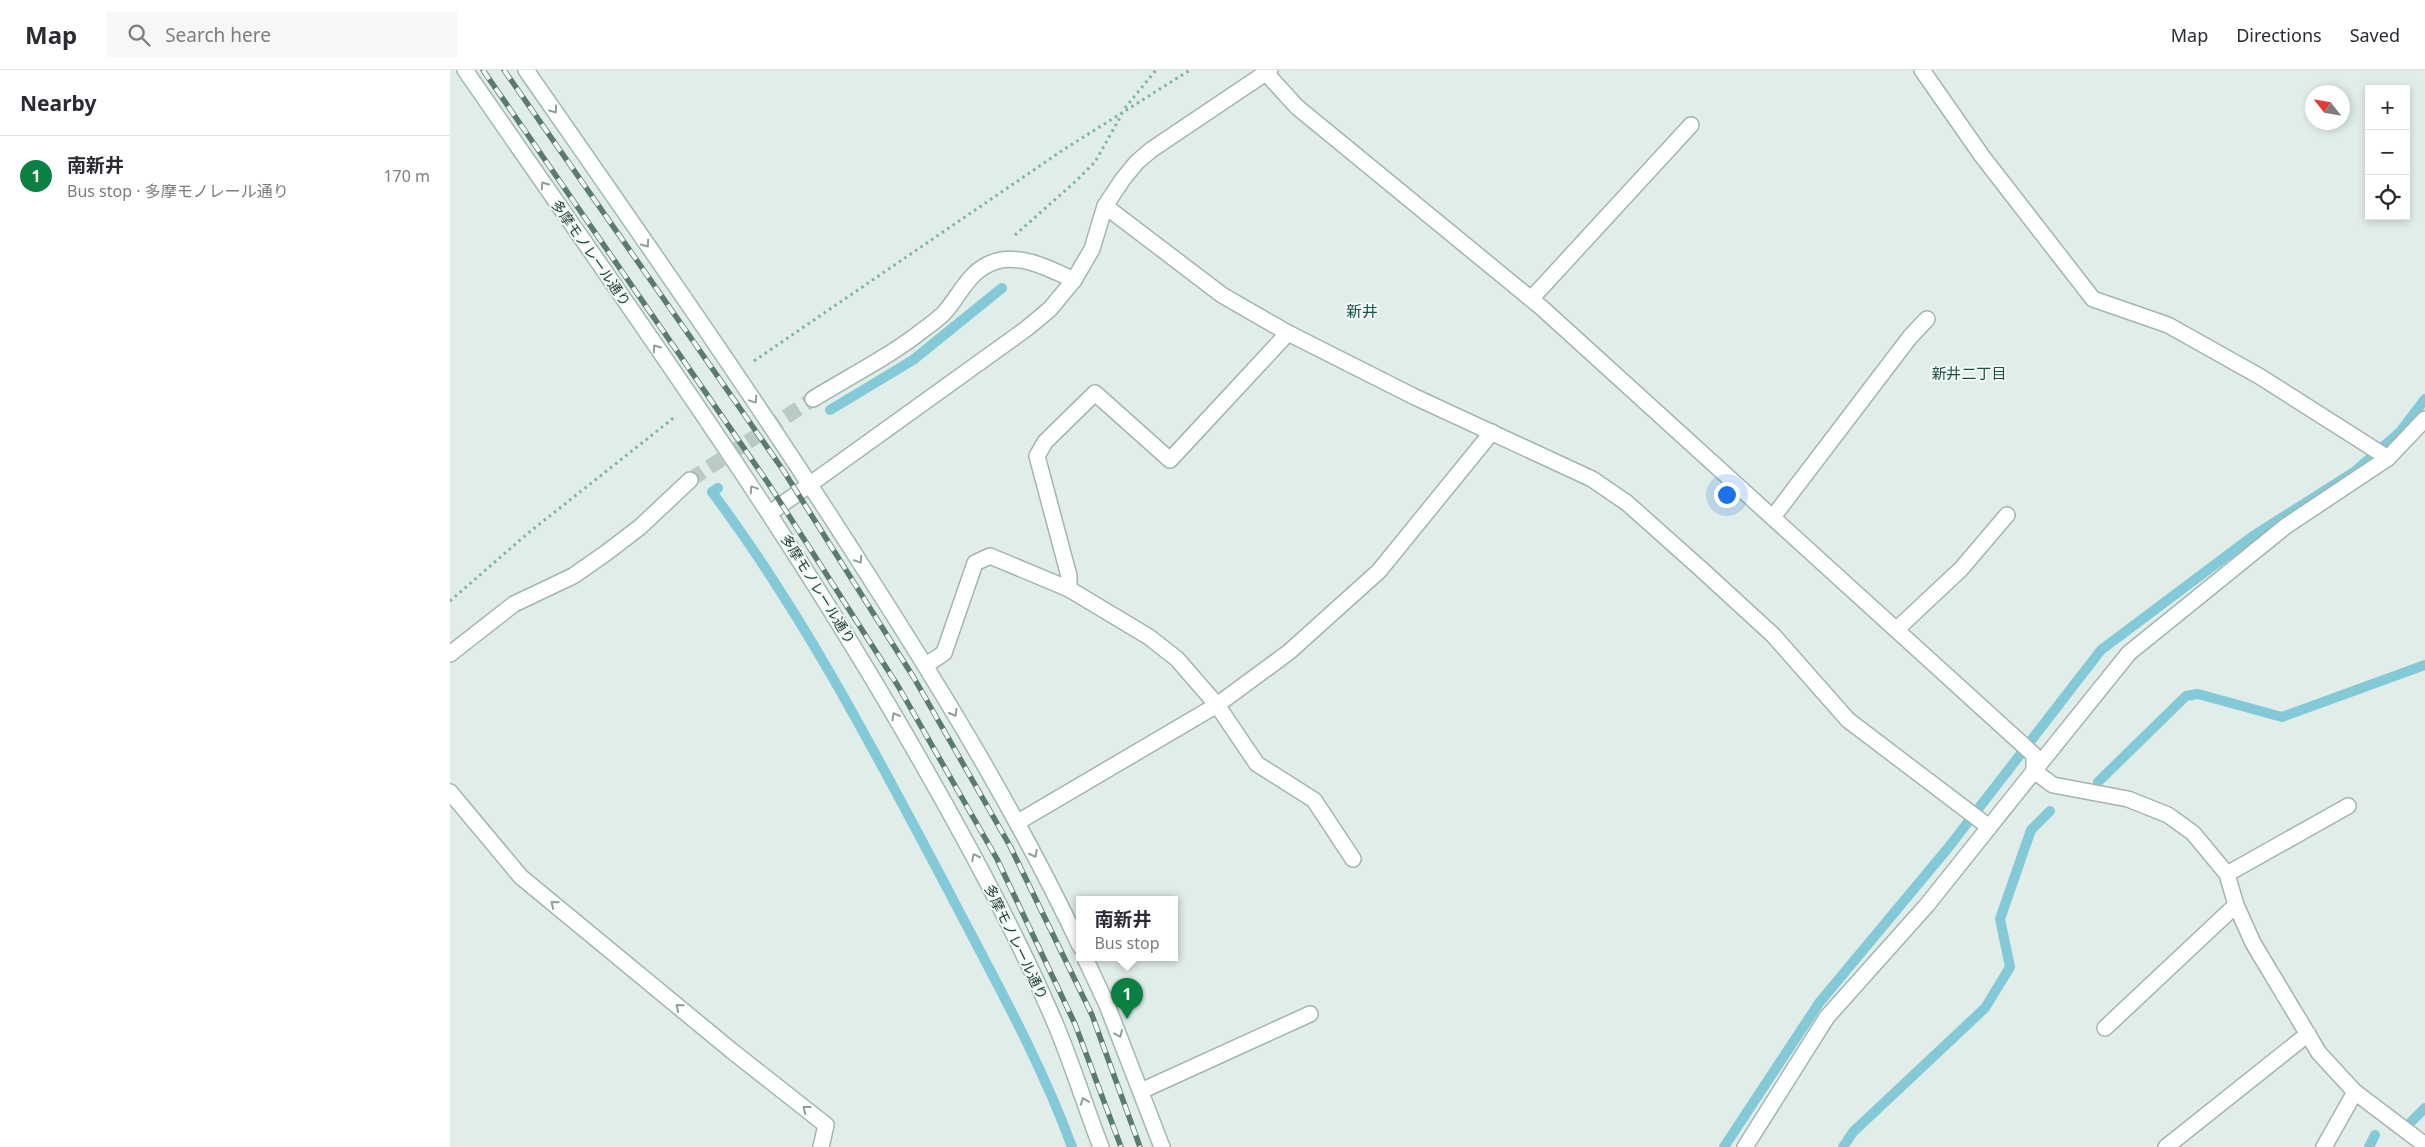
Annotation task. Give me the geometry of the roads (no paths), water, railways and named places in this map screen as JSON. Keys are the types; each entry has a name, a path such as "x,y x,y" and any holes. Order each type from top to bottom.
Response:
{"street":[{"name":"多摩モノレール通り","path":"465,70 770,513 884,696 972,851 1018,943 1056,1025 1101,1147"},
{"path":"526,70 727,360 926,666 1018,822 1076,938"},
{"path":"1922,70 1982,156 2093,299 2168,325 2259,376 2387,457"},
{"path":"770,513 1050,309 1074,280 1092,250 1105,206 1137,162 1151,150 1268,71 1297,107 1531,298 2008,731 2034,755 2034,771"},
{"path":"1531,298 1691,125"},
{"path":"1105,206 1222,295 1288,333 1416,397 1592,478 1627,503 1773,635 1848,720 1984,824"},
{"path":"813,399 912,339 944,314 961,287 976,270 998,260 1023,261 1044,266 1074,280"},
{"path":"1773,517 1910,337 1927,319"},
{"path":"1069,589 1069,576 1037,456 1045,442 1094,393 1170,460 1288,333"},
{"path":"1745,1147 1828,1017 1927,905 1984,824 2034,771 2129,653 2286,526 2387,457 2425,419"},
{"path":"1018,822 1217,706 1289,652 1379,571 1492,432"},
{"path":"450,654 514,604 574,576 640,527 690,480"},
{"path":"1896,629 1961,569 2007,515"},
{"path":"926,666 944,653 975,563 990,556 1069,589 1149,636 1177,659 1217,706 1257,764 1314,800 1353,859"},
{"path":"2034,771 2053,785 2128,799 2168,815 2193,833 2227,874 2236,906 2253,943 2319,1053 2356,1092 2425,1145"},
{"path":"450,792 521,877 732,1051 826,1125 821,1147"},
{"path":"2227,874 2348,806"},
{"path":"2105,1028 2236,906"},
{"path":"1086,961 1107,1005 1142,1091 1162,1147"},
{"path":"1142,1091 1310,1014"},
{"path":"2166,1147 2308,1034"},
{"path":"2324,1147 2356,1092"}],"waterway":[{"path":"830,410 913,360 1002,288"},
{"path":"1724,1147 1819,1003 1948,848 2101,650 2253,536 2354,472 2400,432 2425,399"},
{"path":"718,488 712,492 746,539 808,635 893,786 1030,1048 1072,1147"},
{"path":"2098,782 2186,696 2198,694 2282,717 2425,665"},
{"path":"1843,1147 1853,1132 1985,1008 2010,967 2000,919 2031,830 2050,811"},
{"path":"2411,1122 2425,1108"},
{"path":"2369,1147 2375,1135"}],"tunnel":[{"path":"690,480 813,399"}],"railway":[{"path":"483,70 768,483 898,686 997,859 1075,1024 1121,1147"},
{"path":"504,70 783,470 914,678 1010,846 1092,1015 1140,1147"}],"place":[{"name":"南新井","path":"1127,1019"}],"district":[{"name":"新井","path":"1362,311"},
{"name":"新井二丁目","path":"1969,374"}]}
